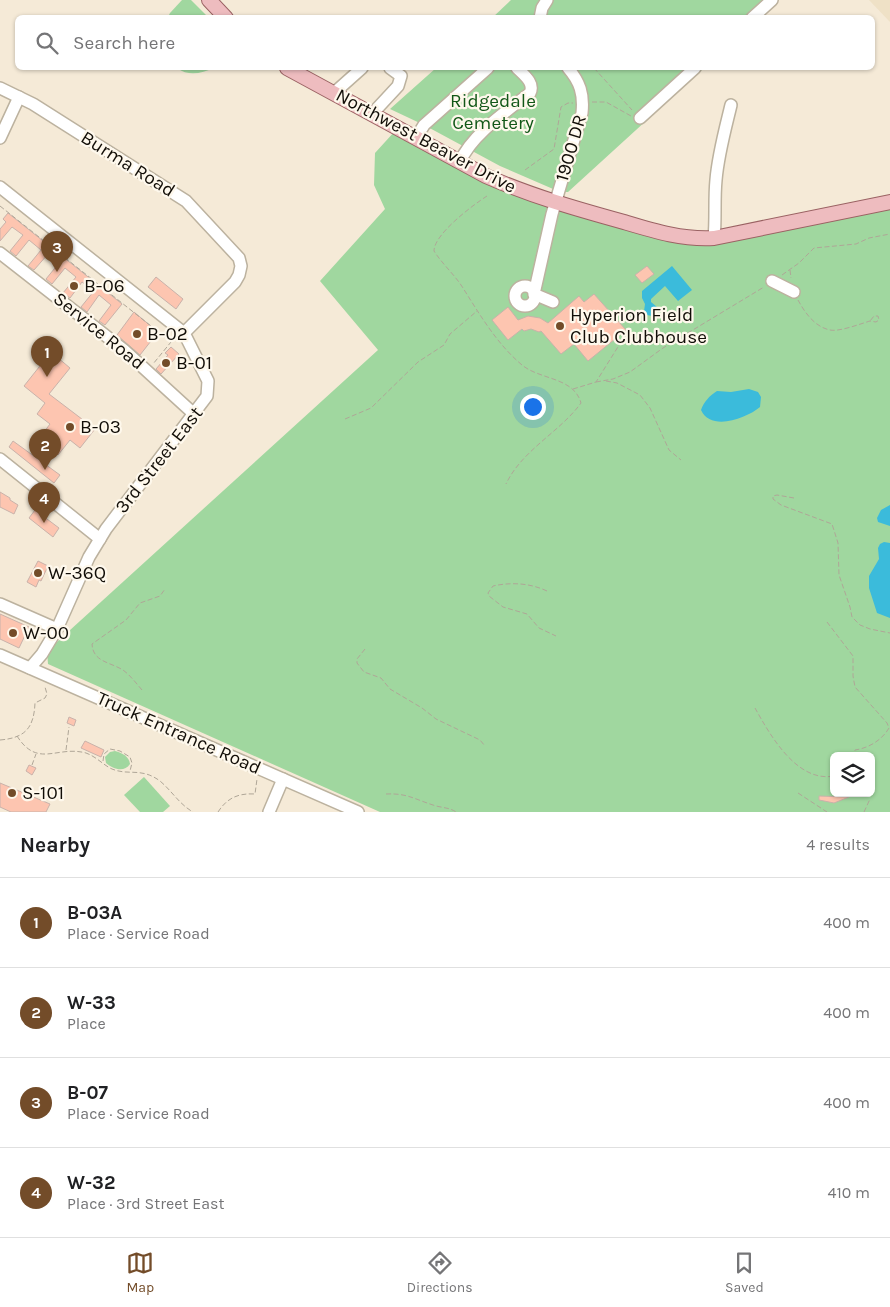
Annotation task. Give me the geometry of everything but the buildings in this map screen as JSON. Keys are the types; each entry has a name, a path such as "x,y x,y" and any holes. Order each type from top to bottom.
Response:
{"main road":[{"path":"209,0 223,15"},
{"name":"Northwest Beaver Drive","path":"291,70 486,176 519,191 665,234 689,239 714,238 890,202"}],"street":[{"path":"541,15 547,0"},
{"path":"755,15 772,0"},
{"path":"334,93 360,70"},
{"path":"372,114 398,86 401,76 393,70"},
{"path":"416,138 424,125 486,70"},
{"path":"460,162 466,149 486,129 530,94 531,85 519,70"},
{"name":"1900 DR","path":"553,302 534,294 555,203 582,113 581,88 570,70"},
{"path":"640,118 694,70"},
{"name":"Burma Road","path":"0,88 20,97 186,201 236,253 241,266 240,275 184,333"},
{"path":"0,138 20,97"},
{"path":"714,238 716,179 731,104"},
{"path":"0,187 184,333"},
{"name":"Service Road","path":"0,253 148,370 194,414"},
{"path":"772,281 794,292"},
{"name":"3rd Street East","path":"30,668 42,654 57,629 100,538 207,396 208,381 184,333"},
{"path":"0,459 100,538"},
{"path":"0,604 57,629"},
{"name":"Truck Entrance Road","path":"0,655 358,812"},
{"path":"269,812 283,779"}],"path":[{"path":"596,70 640,118"},
{"path":"487,196 465,211 434,246 436,255 462,286 477,312 510,354 535,374 561,382 572,389 579,396 581,403 576,410 546,436 515,470 506,484"},
{"path":"0,206 171,342 148,370"},
{"path":"572,389 630,372 663,348 790,270 814,248 856,244 869,238 890,234"},
{"path":"790,270 790,282 794,292 804,311 815,322 830,330 870,322"},
{"path":"345,419 371,408 418,362 444,346 446,339 453,330 477,312"},
{"path":"596,382 621,342"},
{"path":"606,380 632,389 640,395 650,408 669,450 681,460"},
{"path":"794,498 777,494 773,496 773,499 781,505 832,524 838,543 839,575 852,617 860,625 890,633"},
{"path":"547,592 525,584 508,584 493,586 488,592 489,596 503,607 527,614 539,628 556,636"},
{"path":"142,690 123,670 96,657 92,650 92,644 126,620 140,603 160,596 165,589"},
{"path":"827,622 853,656 855,687 887,723 889,728 885,735 871,745 854,752"},
{"path":"365,649 357,659 357,663 364,672 381,678 390,689 422,708 436,719 480,740 485,746"},
{"path":"0,740 17,736 29,727 34,715 35,703 45,698 47,694 44,684"},
{"path":"755,708 775,740 793,763 818,777 830,776"},
{"path":"66,751 69,727"},
{"path":"17,736 26,748 36,753 46,754 66,751 86,754 110,769 143,773 158,780 186,808 193,812"},
{"path":"103,763 104,754 110,749 120,751 130,758 132,763 130,772"},
{"path":"32,765 36,753"},
{"path":"218,812 228,800 242,794 255,794 258,776"},
{"path":"386,794 414,797 456,812"},
{"path":"798,794 827,812"},
{"path":"864,812 870,799"},
{"path":"185,812 186,808"}],"shaded area":[{"path":"869,0 890,0 890,22"}],"green space":[{"path":"182,0 191,0 206,15 169,15"},
{"path":"511,0 778,0 761,15 495,15"},
{"path":"180,70 208,70 200,73"},
{"name":"Ridgedale Cemetery","path":"434,70 702,70 568,192 560,192 500,166 390,109"},
{"path":"395,131 484,179 678,240 890,207 890,812 380,812 48,664 47,651 378,350 320,281 385,209 374,185 375,153"},
{"path":"115,751 127,757 130,764 128,767 118,769 106,763 105,757 110,752"},
{"path":"144,777 170,806 163,812 140,812 124,795"}],"water":[{"path":"672,266 692,290 678,301 665,286 651,299 651,302 657,307 656,313 652,316 647,315 644,311 645,304 642,298 642,291"},
{"path":"749,389 758,392 761,397 760,407 738,419 721,422 706,417 701,410 707,399 717,391 731,392"},
{"path":"890,505 890,526 878,522 877,518 881,510"},
{"path":"884,542 890,543 890,618 877,613 869,588 869,576 879,559 878,548"}],"place":[{"name":"B-07","path":"57,272"},
{"name":"B-06","path":"74,286"},
{"name":"Hyperion Field Club Clubhouse","path":"560,326"},
{"name":"B-02","path":"137,334"},
{"name":"B-01","path":"166,363"},
{"name":"B-03A","path":"47,377"},
{"name":"B-03","path":"70,427"},
{"name":"W-33","path":"45,470"},
{"name":"W-32","path":"44,523"},
{"name":"W-36Q","path":"38,573"},
{"name":"W-00","path":"13,633"},
{"name":"S-101","path":"12,793"}]}
